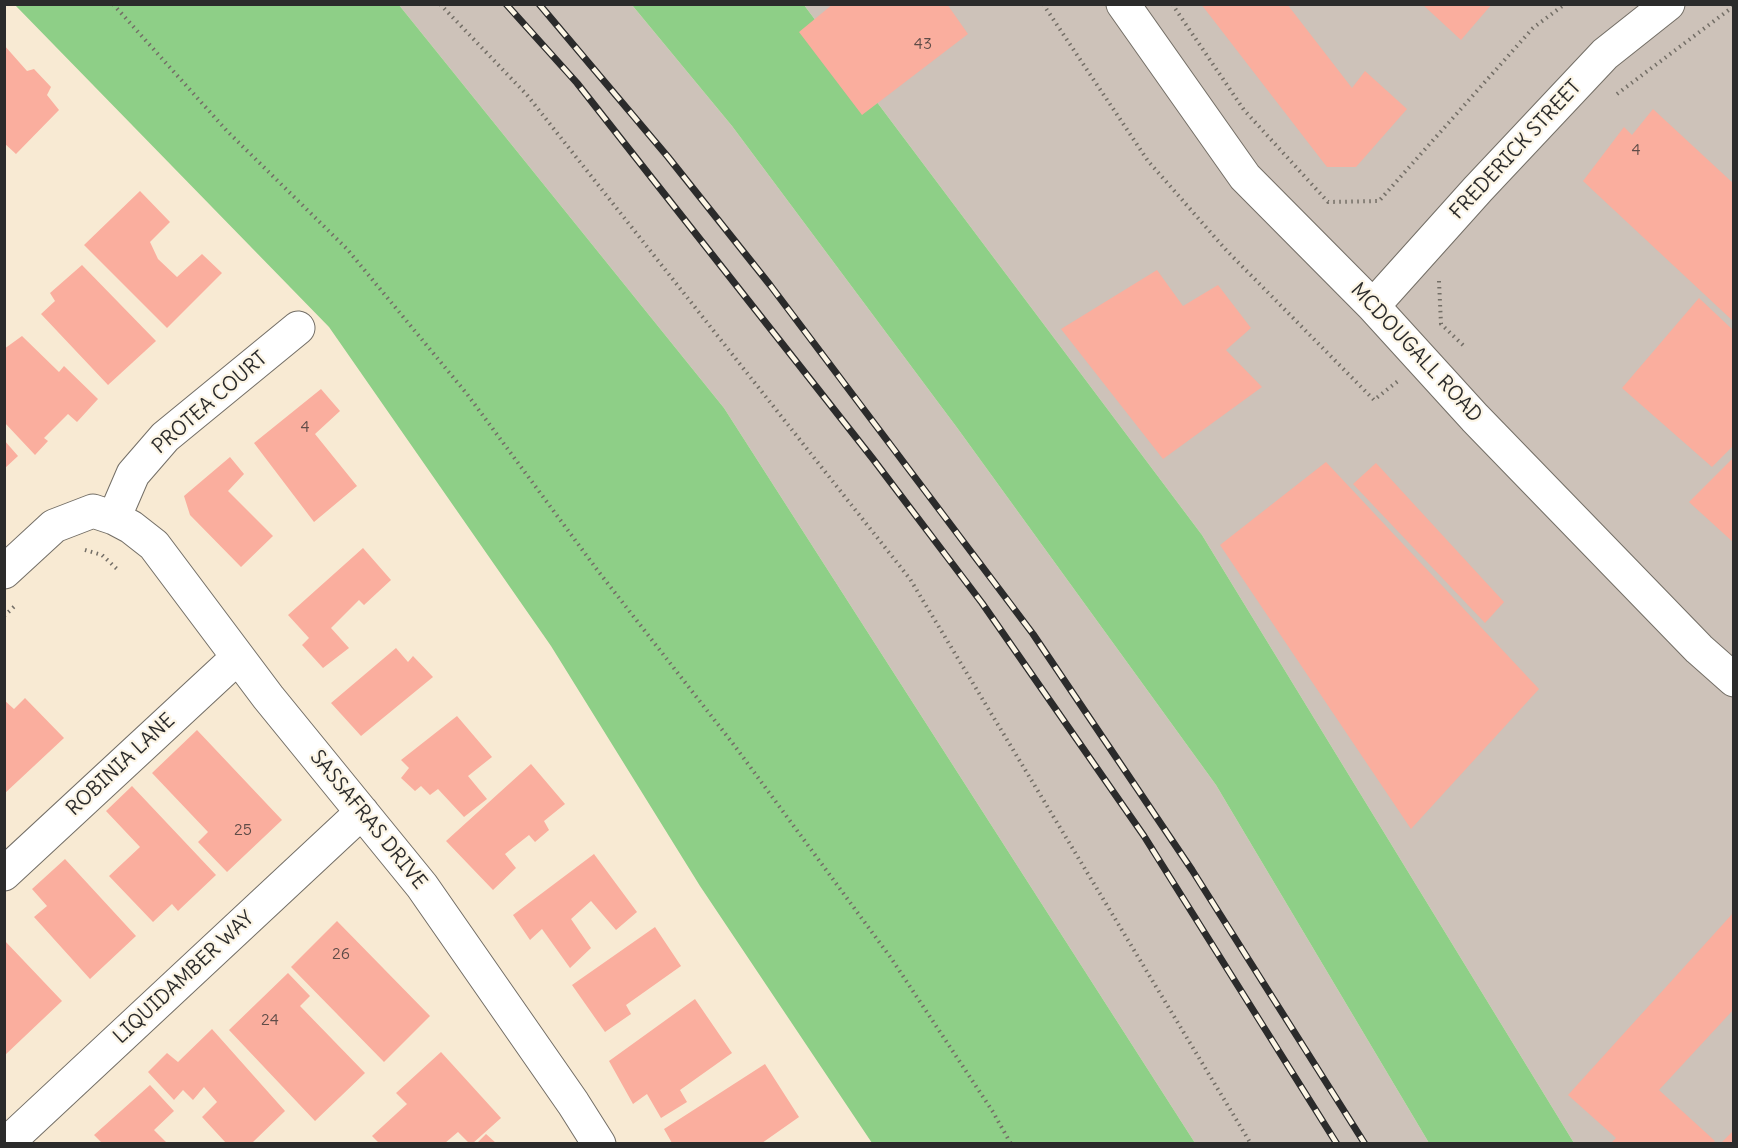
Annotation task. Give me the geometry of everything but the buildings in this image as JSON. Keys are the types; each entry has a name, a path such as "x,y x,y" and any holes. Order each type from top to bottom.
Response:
{"street":[{"name":"MCDOUGALL ROAD","path":"1123,4 1245,177 1373,306 1699,649 1734,680"},
{"name":"FREDERICK STREET","path":"1373,306 1478,189 1605,54 1668,4"},
{"name":"PROTEA COURT","path":"114,518 133,474 165,437 298,328"},
{"path":"4,572 54,526 93,511 114,518"},
{"name":"SASSAFRAS DRIVE","path":"114,518 131,527 154,545 238,657 422,886 599,1143"},
{"name":"ROBINIA LANE","path":"4,874 238,657"},
{"name":"LIQUIDAMBER WAY","path":"6,1143 362,812"}],"path":[{"path":"113,4 227,131 347,249 467,394 598,571 734,745 891,958 1011,1143"},
{"path":"440,4 527,95 910,579 1251,1143"},
{"path":"1043,4 1148,161 1227,250 1374,400 1424,361"},
{"path":"1172,4 1244,110 1328,202 1379,201 1533,28 1565,4"},
{"path":"1610,101 1734,6"},
{"path":"1439,278 1441,324 1466,348"},
{"path":"77,554 84,550 102,555 117,569"},
{"path":"4,616 21,600"}],"shaded area":[{"path":"399,5 632,5 732,126 958,429 1216,785 1429,1143 1195,1143 724,408"},
{"path":"804,5 1733,5 1733,1143 1574,1143 1202,535"}],"green space":[{"path":"15,5 399,5 724,408 1195,1143 872,1143 700,886 551,646 329,327"},
{"path":"632,5 804,5 1202,535 1574,1143 1429,1143 1216,785 958,429 732,126"}],"railway":[{"path":"506,4 577,83 873,459 982,603 1144,836 1337,1144"},
{"path":"539,4 668,157 770,285 1033,634 1192,870 1365,1144"}]}
